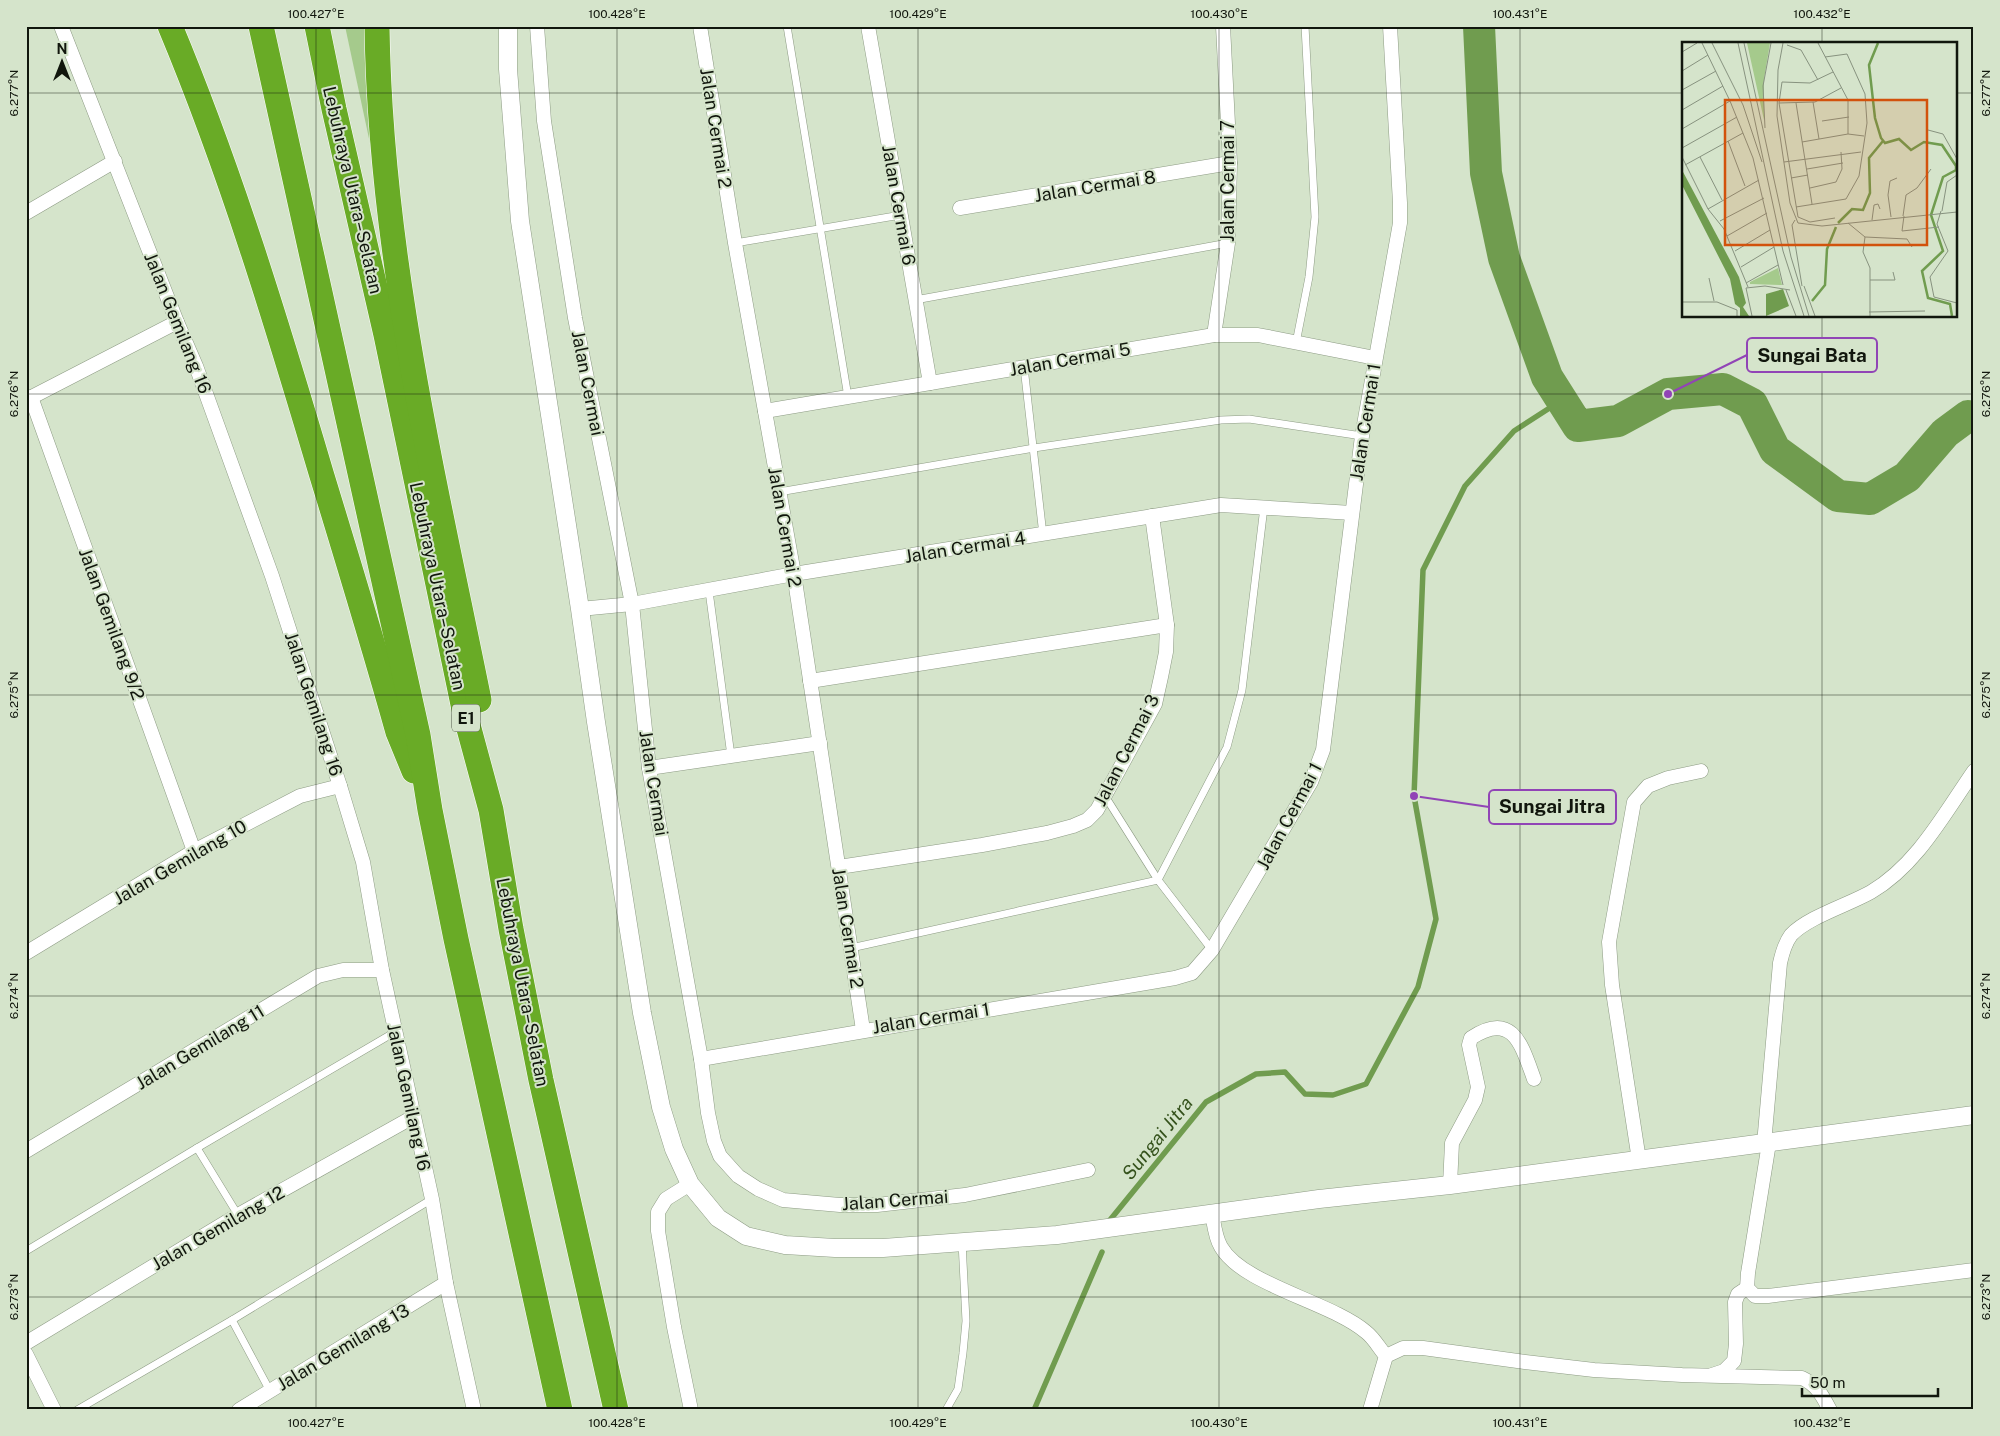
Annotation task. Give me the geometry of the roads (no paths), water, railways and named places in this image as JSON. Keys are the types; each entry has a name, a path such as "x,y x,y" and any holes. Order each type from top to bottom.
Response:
{"highway":[{"path":"170,26 240,211 290,365 398,732 430,810"},
{"path":"261,26 418,735 430,810 560,1410"},
{"name":"Lebuhraya Utara–Selatan","path":"317,26 386,335 465,714 491,810 541,1080 616,1410"},
{"path":"376,26 379,105 386,189 397,268 409,345 481,711 491,810"}],"street":[{"name":"Jalan Gemilang 16","path":"61,26 196,366 269,567 363,862 382,970 432,1199 446,1284 474,1410"},
{"path":"508,26 508,69 520,221 642,1014 662,1107 674,1149 690,1184 718,1218 746,1236 785,1245 835,1248 884,1248 1057,1235 1319,1199 1450,1185 1766,1144 1974,1115"},
{"name":"Jalan Cermai","path":"537,26 544,121 575,318 632,604 650,768 701,1059 708,1113 714,1141 720,1156 738,1176 758,1189 784,1200 840,1205 877,1205 965,1195 1088,1170"},
{"name":"Jalan Cermai 2","path":"700,26 735,243 794,574 863,1030"},
{"name":"Jalan Cermai 6","path":"868,26 930,383"},
{"name":"Jalan Cermai 7","path":"1214,335 1228,243 1230,164 1223,26"},
{"name":"Jalan Cermai 1","path":"701,1059 1175,978 1192,973 1212,950 1311,782 1320,762 1326,732 1362,436 1400,223 1390,26"},
{"path":"26,213 115,161"},
{"name":"Jalan Cermai 8","path":"960,208 1230,164"},
{"path":"28,398 177,322"},
{"name":"Jalan Cermai 5","path":"765,411 1214,335 1258,335 1375,358"},
{"name":"Jalan Gemilang 9/2","path":"28,398 194,851"},
{"name":"Jalan Cermai 4","path":"580,609 632,604 794,574 1221,505 1352,513"},
{"name":"Jalan Cermai 3","path":"839,867 982,845 1073,826 1087,820 1097,810 1155,704 1166,652 1167,625 1152,516"},
{"path":"810,681 1167,625"},
{"path":"650,768 820,743"},
{"path":"1639,1160 1612,985 1610,934 1634,802 1648,786 1668,778 1701,771"},
{"path":"1709,1376 1724,1371 1734,1360 1736,1344 1735,1302 1738,1294 1747,1288 1766,1144 1780,963 1790,936 1802,926 1871,892 1891,879 1915,855 1974,771"},
{"name":"Jalan Gemilang 10","path":"26,953 194,851 300,796 340,786"},
{"name":"Jalan Gemilang 11","path":"26,1151 318,976 343,970 382,970"},
{"path":"1450,1185 1452,1143 1475,1100 1478,1087 1469,1045 1471,1038 1490,1029 1502,1028 1512,1032 1520,1042 1534,1078"},
{"name":"Jalan Gemilang 12","path":"26,1343 238,1214 413,1117"},
{"path":"690,1184 666,1199 658,1212 658,1230 674,1327 691,1410"},
{"path":"1212,1213 1220,1246 1226,1255 1260,1279 1352,1322 1368,1332 1386,1356"},
{"path":"1747,1288 1755,1296 1768,1296 1974,1270"},
{"name":"Jalan Gemilang 13","path":"239,1410 446,1284"},
{"path":"1370,1410 1386,1356 1403,1348 1423,1348 1594,1370 1709,1376 1802,1378 1819,1389 1830,1410"},
{"path":"26,1354 54,1410"}],"lane":[{"path":"787,26 848,397"},
{"path":"1296,343 1309,277 1315,217 1305,26"},
{"path":"735,243 901,215"},
{"path":"915,300 1228,243"},
{"path":"1024,367 1043,535"},
{"path":"779,492 1034,448 1221,420 1248,419 1362,436"},
{"path":"1158,880 1227,746 1233,727 1242,690 1264,507"},
{"path":"709,591 731,756"},
{"path":"1105,795 1158,880 1212,950"},
{"path":"851,948 1158,880"},
{"path":"26,1251 395,1032"},
{"path":"197,1148 238,1214"},
{"path":"77,1410 232,1320 432,1199"},
{"path":"946,1410 958,1389 963,1353 966,1321 962,1242"},
{"path":"232,1320 270,1391"}],"waterway":[{"path":"1479,26 1486,173 1504,258 1547,377 1578,426 1618,421 1668,394 1723,389 1752,404 1775,450 1838,496 1870,499 1907,477 1945,433 1968,416 1974,417"},
{"name":"Sungai Jitra","path":"1110,1220 1206,1102 1256,1074 1285,1072 1305,1094 1333,1095 1366,1084 1418,987 1436,919 1414,796 1423,570 1465,486 1514,431 1562,400"},
{"name":"Sungai Jitra","path":"1034,1410 1102,1252"}],"place":[{"name":"Sungai Bata","path":"1668,394"},
{"name":"Sungai Jitra","path":"1414,796"}]}
